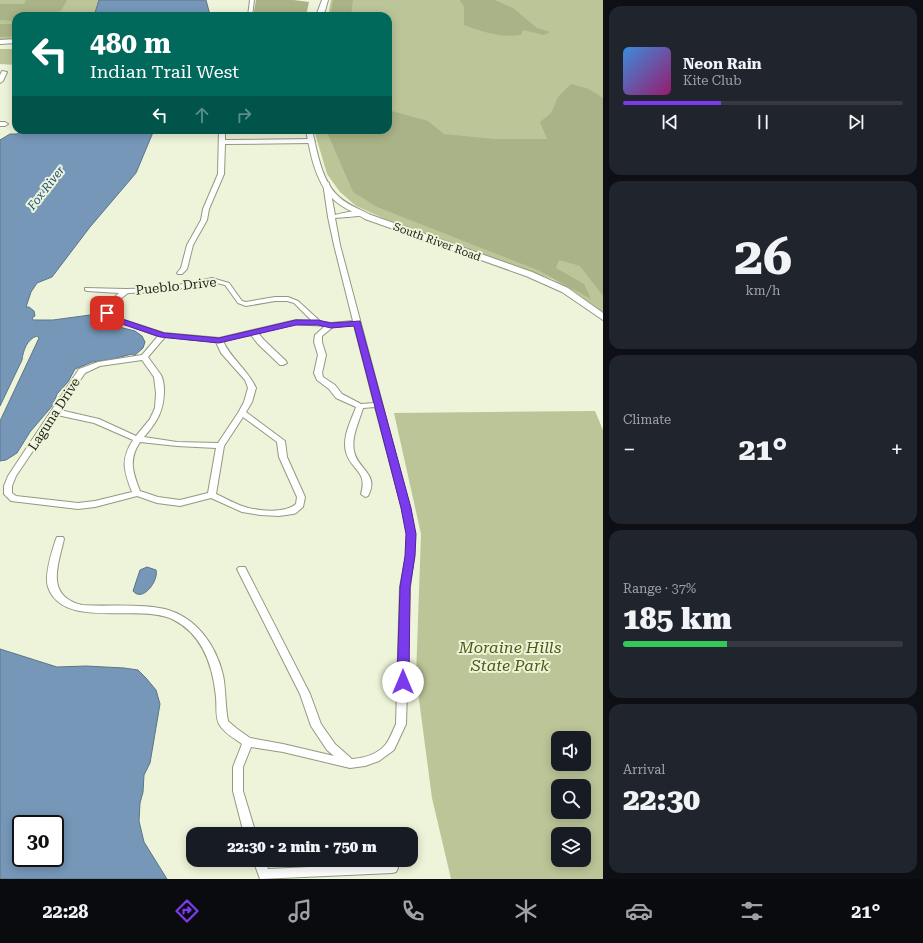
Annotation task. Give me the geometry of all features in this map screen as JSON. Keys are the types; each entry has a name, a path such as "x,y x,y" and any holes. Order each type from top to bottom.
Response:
{"street":[{"path":"250,12 252,0"},
{"path":"322,12 325,0"},
{"path":"0,42 12,41"},
{"path":"0,45 12,44"},
{"path":"0,81 4,72"},
{"path":"180,274 184,269 190,245 204,220 206,209 221,174 222,134"},
{"name":"South River Road","path":"311,134 326,183 334,195 362,214 529,274 565,290 603,317"},
{"path":"222,142 312,141"},
{"path":"60,539 53,576 53,586 61,600 71,606 89,608 163,611 177,617 192,628 204,641 216,664 223,722 232,732 248,742 350,764 365,762 375,758 390,747 401,724 405,587 410,556 411,534 402,493 336,245 326,183"},
{"path":"331,217 349,214 362,214"},
{"name":"Pueblo Drive","path":"86,289 126,291 164,290 212,280 227,284 240,302 246,304 254,304 275,299 288,299 296,302 318,322"},
{"path":"126,291 106,307 107,313 113,318 163,335 219,340 296,322 318,322 331,325 357,323"},
{"path":"331,325 319,335 318,342 322,355 318,373 320,378 332,387 339,396 360,406 378,406"},
{"path":"254,333 261,342 283,363"},
{"path":"163,335 144,358 157,375 160,383 161,398 158,412 154,421 137,439 128,455 128,473 137,493 157,500 180,503 212,495 242,509 279,513 293,511 300,505 301,497 283,457 281,441 242,412"},
{"path":"212,495 220,446 248,402 252,388 248,379 224,352 219,340"},
{"name":"Laguna Drive","path":"137,493 95,504 78,506 14,499 8,494 8,486 12,476 82,371 98,364 144,358"},
{"path":"360,406 350,442 350,454 368,480 368,486 365,494"},
{"path":"56,412 96,421 137,439 177,444 220,446"},
{"path":"242,569 305,694 316,726 331,747 350,764"},
{"path":"248,742 238,767 238,791 248,827"},
{"path":"265,876 392,868"}],"green space":[{"path":"0,0 99,0 95,12 12,12 12,39 0,40"},
{"path":"26,0 67,0 61,11 12,12 12,21 0,20 0,4 24,4"},
{"path":"256,0 294,0 309,2 307,12 254,12"},
{"path":"331,0 603,0 603,312 577,293 552,279 385,219 356,206 340,192 327,174 315,134 392,134 392,12 329,12"},
{"path":"333,0 353,0 352,12 331,12"},
{"path":"460,0 495,0 513,8 537,28 550,32 544,35 523,30 521,35 506,36 471,28 464,25 464,7"},
{"path":"0,24 12,24 12,36 0,37"},
{"path":"0,49 12,49 12,65 0,64"},
{"path":"571,84 589,89 603,98 603,296 580,266 559,260 556,268 584,284 591,299 540,271 377,207 353,192 328,134 392,134 392,111 428,121 444,134 494,139 547,139 540,122 551,113 558,97"},
{"name":"Moraine Hills State Park","path":"595,411 603,430 603,879 451,879 432,798 416,677 421,534 394,413"}],"water":[{"path":"99,0 206,0 209,12 95,12"},
{"name":"Fox River","path":"12,134 152,134 136,173 90,227 52,277 37,283 31,292 26,307 29,307 34,311 35,316 32,318 33,320 53,320 96,315 119,327 135,331 142,336 145,342 143,348 134,356 132,354 92,362 75,369 68,382 57,394 53,405 30,432 17,453 6,460 0,461 0,421 39,338 37,336 26,346 22,360 0,406 0,140"},
{"path":"147,567 156,570 155,579 149,589 141,594 137,594 133,591 140,570"},
{"path":"0,649 57,667 86,666 138,670 156,690 160,704 150,763 144,775 139,821 144,842 167,879 0,879"}],"route":[{"path":"107,313 113,318 163,335 219,340 296,322 318,322 331,325 357,323 406,508 411,534 410,556 405,587 403,682"}]}
